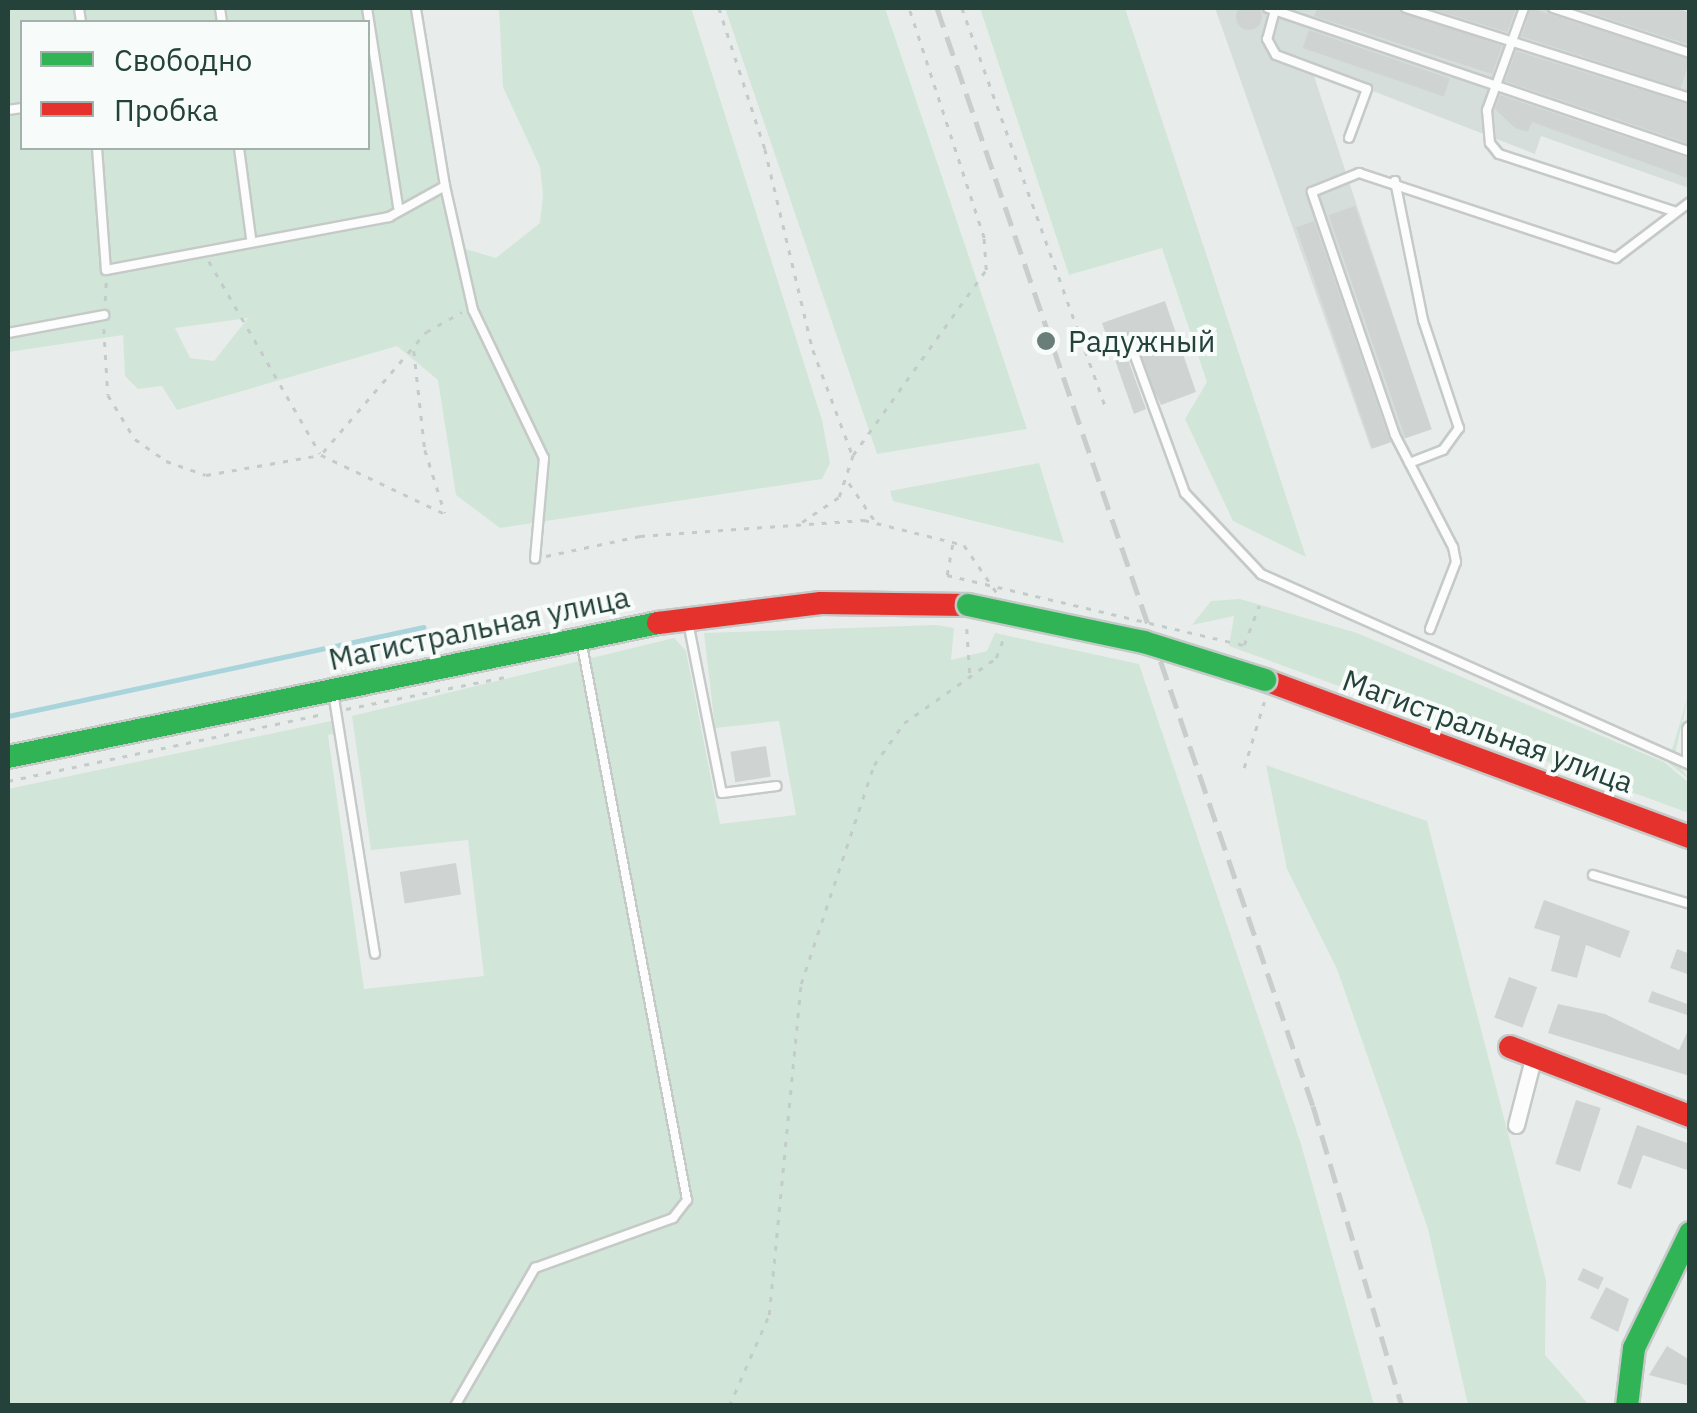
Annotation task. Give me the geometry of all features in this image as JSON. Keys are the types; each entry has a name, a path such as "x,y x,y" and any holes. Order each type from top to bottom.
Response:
{"main road":[{"name":"Магистральная улица","path":"8,757 335,700 580,635 687,618 821,603 968,606 1144,642 1265,690 1690,837"},
{"path":"1510,1047 1690,1116"},
{"path":"1627,1406 1634,1348 1690,1233"}],"street":[{"path":"1690,729 1690,761"},
{"path":"1516,1126 1533,1058"}],"lane":[{"path":"416,8 445,186 473,310 544,458 535,559"},
{"path":"1406,8 1690,98"},
{"path":"1524,8 1495,86 1486,124 1499,154 1674,212"},
{"path":"1554,8 1690,53"},
{"path":"1350,138 1367,89 1276,55 1267,39 1272,9 1690,152"},
{"path":"371,54 398,207"},
{"path":"97,150 106,270 252,238 360,224 445,186"},
{"path":"239,150 252,238"},
{"path":"1430,629 1456,562 1409,464 1312,192 1359,173 1395,181 1616,258 1690,202"},
{"path":"1395,181 1423,320 1459,428 1443,450 1409,464"},
{"path":"8,333 104,315"},
{"path":"1129,340 1185,493 1261,574 1690,761"},
{"path":"687,618 722,793 777,786"},
{"path":"455,1406 535,1268 673,1218 687,1200 580,635"},
{"path":"335,700 376,954"},
{"path":"1594,874 1690,904"}],"path":[{"path":"719,8 765,149 767,187 813,350 853,455"},
{"path":"801,523 848,481 853,455 986,270 984,238 909,8"},
{"path":"962,8 1106,411"},
{"path":"200,248 321,454 445,514 428,463 414,349"},
{"path":"106,270 108,396 151,452 206,475 321,454 446,315 473,310"},
{"path":"848,481 876,522"},
{"path":"535,559 640,536 801,523 876,522 953,541 1004,605"},
{"path":"953,541 947,575 1244,645 1259,606"},
{"path":"729,1406 769,1315 801,984 874,766 904,724 996,658 1004,623"},
{"path":"970,676 967,630 982,628"},
{"path":"996,630 1023,634"},
{"path":"8,782 335,700 504,677"},
{"path":"1244,768 1265,690"}],"shaded area":[{"path":"1215,8 1689,8 1689,188 1541,136 1535,154 1311,67 1431,429 1371,449"}],"green space":[{"path":"8,8 421,8 462,248 496,258 540,223 543,195 540,167 503,87 499,8 691,8 822,420 830,463 822,479 500,528 456,495 438,380 397,346 177,410 162,386 138,389 125,376 123,335 8,352","holes":["248,318 214,361 190,358 175,328"]},
{"path":"725,8 885,8 1027,429 877,454"},
{"path":"980,8 1125,8 1306,557 1233,521 1185,419 1207,382 1162,248 1069,275"},
{"path":"1039,463 1064,543 893,501 890,491"},
{"path":"1240,599 1357,633 1664,762 1689,783 1689,813 1229,646 1234,616 1192,625 1211,601"},
{"path":"936,625 954,628 951,660 987,651 995,633 1139,664 1301,1144 1374,1405 8,1405 8,789 336,720 338,733 328,735 364,989 484,976 468,840 371,850 352,716 674,638 686,651 720,824 796,815 779,721 715,728 704,633"},
{"path":"1689,693 1674,758 1689,779 1668,763"},
{"path":"1266,765 1427,821 1546,1280 1545,1355 1589,1405 1468,1405 1428,1229 1337,969 1287,869"}],"building":[{"path":"1249,4 1258,8 1262,17 1258,26 1249,30 1240,26 1236,17 1240,8"},
{"path":"1317,8 1399,8 1502,46 1492,74 1314,16"},
{"path":"1429,8 1516,8 1507,32"},
{"path":"1531,8 1690,60 1681,88 1522,37"},
{"path":"1576,8 1674,8 1690,13 1690,45"},
{"path":"1309,30 1450,79 1444,96 1303,48"},
{"path":"1516,51 1690,105 1690,144 1505,81"},
{"path":"1500,95 1690,159 1690,179 1532,122 1528,132 1515,128 1495,109"},
{"path":"1355,206 1432,429 1405,438 1329,215"},
{"path":"1314,221 1390,442 1372,448 1296,227"},
{"path":"1165,301 1196,392 1161,405 1127,333 1122,343 1146,409 1134,414 1102,323"},
{"path":"766,746 771,777 735,782 730,752"},
{"path":"456,863 461,895 405,904 400,872"},
{"path":"1544,900 1630,931 1620,958 1586,945 1577,978 1551,971 1560,936 1534,928"},
{"path":"1677,949 1690,954 1690,975 1670,968"},
{"path":"1509,977 1537,987 1522,1028 1494,1017"},
{"path":"1652,991 1690,1005 1690,1016 1648,1002"},
{"path":"1558,1004 1605,1014 1679,1050 1690,1026 1690,1076 1548,1033"},
{"path":"1576,1100 1601,1108 1580,1172 1555,1164"},
{"path":"1637,1125 1690,1144 1690,1171 1643,1155 1631,1189 1617,1184"},
{"path":"1583,1268 1604,1278 1598,1290 1578,1280"},
{"path":"1606,1287 1629,1299 1618,1332 1590,1318"},
{"path":"1667,1346 1690,1360 1690,1386 1649,1375"}],"waterway":[{"path":"8,716 424,627"}],"railway":[{"path":"937,8 1313,1106 1402,1406"}],"traffic: fast":[{"path":"968,605 1144,642 1265,680"},
{"path":"8,757 658,623"},
{"path":"1627,1406 1634,1348 1690,1233"}],"traffic: jam":[{"path":"658,623 821,603 968,605"},
{"path":"1265,680 1690,837"},
{"path":"1510,1047 1690,1116"}],"place":[{"name":"Радужный","path":"1046,341"}]}
